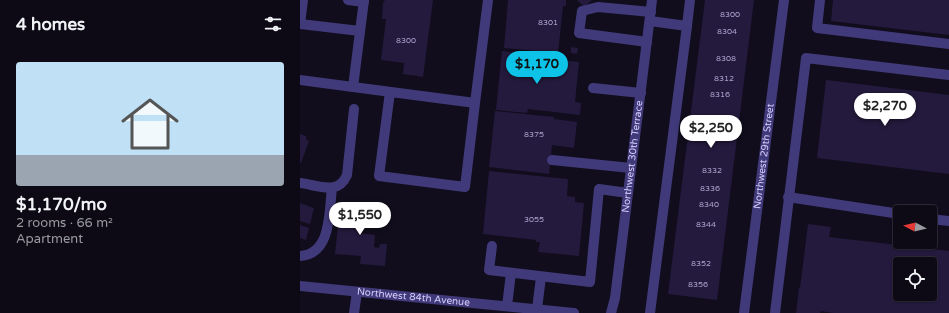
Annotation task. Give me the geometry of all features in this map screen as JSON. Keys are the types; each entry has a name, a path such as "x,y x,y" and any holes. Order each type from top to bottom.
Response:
{"street":[{"path":"303,0 300,24 360,31"},
{"path":"348,0 364,1 353,87"},
{"path":"390,92 379,176 465,187 488,0"},
{"name":"Northwest 30th Terrace","path":"611,313 615,298 652,0"},
{"path":"650,313 690,0"},
{"name":"Northwest 29th Street","path":"744,313 784,0"},
{"path":"820,0 817,28 949,44"},
{"path":"647,42 579,33 582,11 598,7 687,26"},
{"path":"775,313 806,58 949,75"},
{"path":"300,80 475,103"},
{"path":"593,88 641,93"},
{"path":"300,182 332,188 342,182 347,175 354,108"},
{"path":"552,160 631,168"},
{"path":"300,256 307,255 314,251 324,240 328,227 332,188"},
{"path":"492,246 489,270 590,282 599,189 628,193"},
{"path":"788,197 893,213"},
{"path":"937,220 949,222"},
{"path":"504,308 511,273"},
{"path":"537,309 541,276"},
{"name":"Northwest 84th Avenue","path":"300,286 504,308 537,309 574,313"},
{"path":"354,313 357,292"}],"building":[{"path":"385,0 433,0 423,77 403,74 404,63 381,60 386,19 382,19 383,3"},
{"path":"508,0 566,0 566,6 563,6 558,53 504,48"},
{"path":"577,0 592,0 584,7"},
{"path":"705,0 754,0 717,300 668,294"},
{"path":"833,0 949,0 949,35 831,21"},
{"path":"571,47 578,48 577,54 571,53"},
{"path":"502,51 533,55 533,57 579,62 575,102 581,103 580,115 528,109 527,113 496,110"},
{"path":"826,80 949,95 949,174 817,158"},
{"path":"495,111 554,117 554,119 577,122 574,148 552,145 549,174 489,167"},
{"path":"300,134 306,136 306,139 309,141 301,163 300,163"},
{"path":"489,171 568,179 567,196 575,197 575,202 584,203 579,256 538,252 540,242 536,242 536,240 483,234"},
{"path":"300,203 314,208 310,224 300,221"},
{"path":"363,204 377,205 375,228 361,227 361,223 359,223 358,233 375,235 374,247 379,248 380,244 387,244 385,266 360,264 361,256 335,254 339,216 347,216 348,207 363,208"},
{"path":"808,224 831,227 829,237 893,244 893,249 932,249 949,251 949,313 833,313 821,311 820,313 796,313"},
{"path":"300,225 309,228 306,240 300,238"}]}
